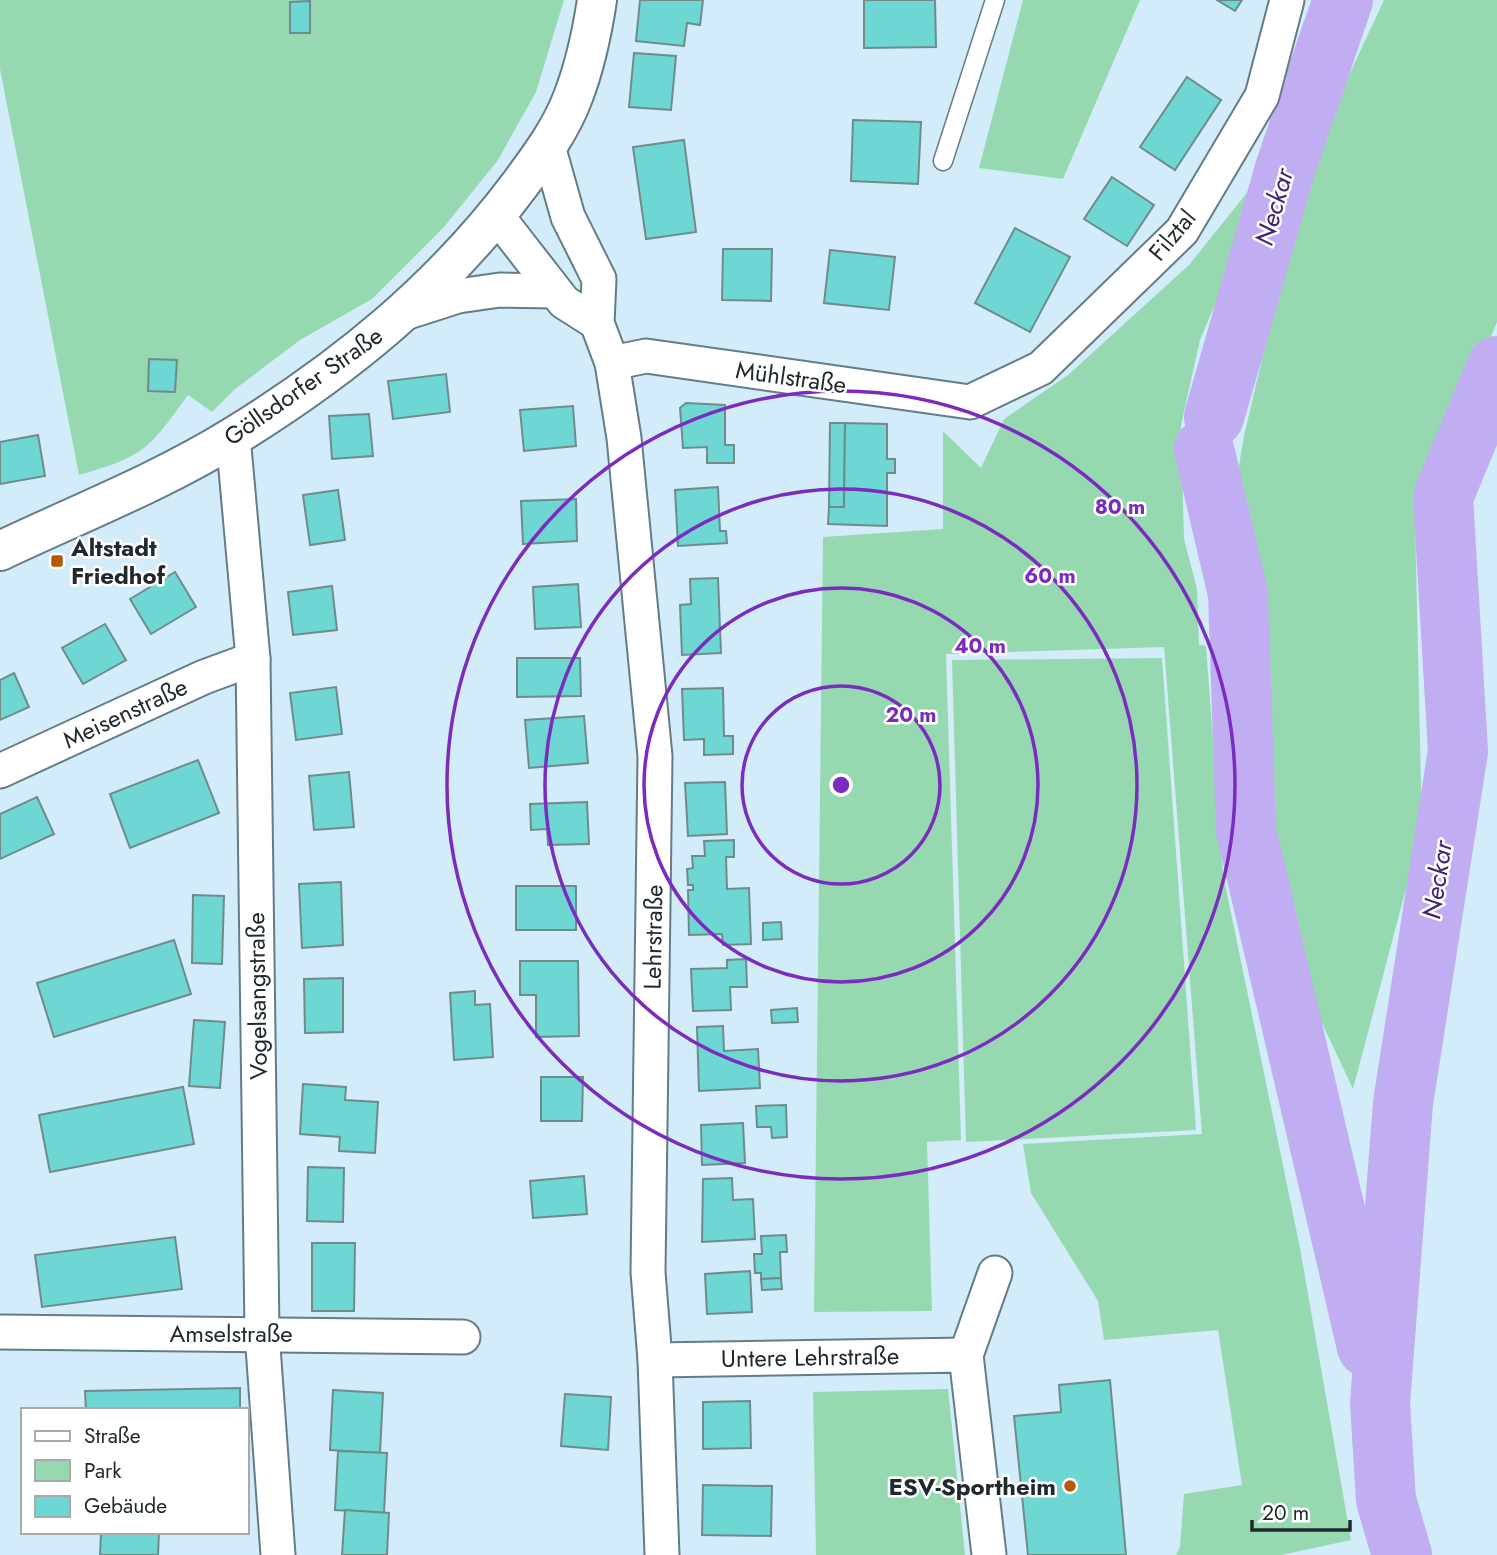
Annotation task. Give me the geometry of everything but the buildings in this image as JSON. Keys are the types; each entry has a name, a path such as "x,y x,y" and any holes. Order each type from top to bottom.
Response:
{"street":[{"name":"Göllsdorfer Straße","path":"0,551 178,467 233,436 375,339 405,313 497,216 548,146 573,99 592,39 597,0"},
{"name":"Filztal","path":"970,402 1041,368 1182,231 1262,96 1287,0"},
{"name":"Lehrstraße","path":"548,146 568,217 600,279 597,323 612,363 624,438 655,756 648,1272 655,1360 662,1555"},
{"path":"497,216 564,302 597,323"},
{"path":"405,313 458,296 500,290 554,291"},
{"name":"Mühlstraße","path":"612,363 646,356 970,402"},
{"name":"Vogelsangstraße","path":"233,436 253,659 262,1333 278,1555"},
{"name":"Meisenstraße","path":"0,771 204,677 253,659"},
{"path":"989,1555 966,1355 995,1273"},
{"name":"Amselstraße","path":"0,1332 463,1337"},
{"name":"Untere Lehrstraße","path":"655,1360 966,1355"}],"lane":[{"path":"943,161 995,0"}],"green space":[{"path":"0,0 564,0 536,92 498,160 444,227 372,299 300,340 234,390 212,412 188,395 143,449 118,462 79,475 0,69"},
{"path":"1023,0 1140,0 1063,179 979,168"},
{"path":"1384,0 1497,0 1497,322 1415,521 1422,828 1353,1089 1305,987 1272,861 1265,729 1236,483 1244,436 1308,163"},
{"path":"1278,154 1200,340 1181,425 1184,539 1197,589 1199,645 1206,646 1223,874 1300,1248 1351,1540 1281,1555 1176,1555 1180,1547 1184,1494 1242,1485 1218,1330 1104,1340 1098,1301 1031,1193 1023,1144 1202,1134 1164,647 946,654 961,1140 927,1142 932,1311 814,1312 823,537 943,529 943,431 981,468 1004,419 1068,375 1189,265"},
{"path":"1162,658 1196,1130 966,1142 952,660"},
{"path":"948,1389 965,1555 816,1555 813,1392"}],"waterway":[{"name":"Neckar","path":"1214,417 1285,169 1343,0"},
{"name":"Neckar","path":"1402,1555 1386,1500 1380,1403 1403,1103 1458,751 1443,497 1497,366"},
{"name":"Neckar","path":"1204,449 1238,594 1246,830 1367,1347"}],"place":[{"name":"Altstadt Friedhof","path":"57,561"},
{"name":"ESV-Sportheim","path":"1070,1486"}]}
